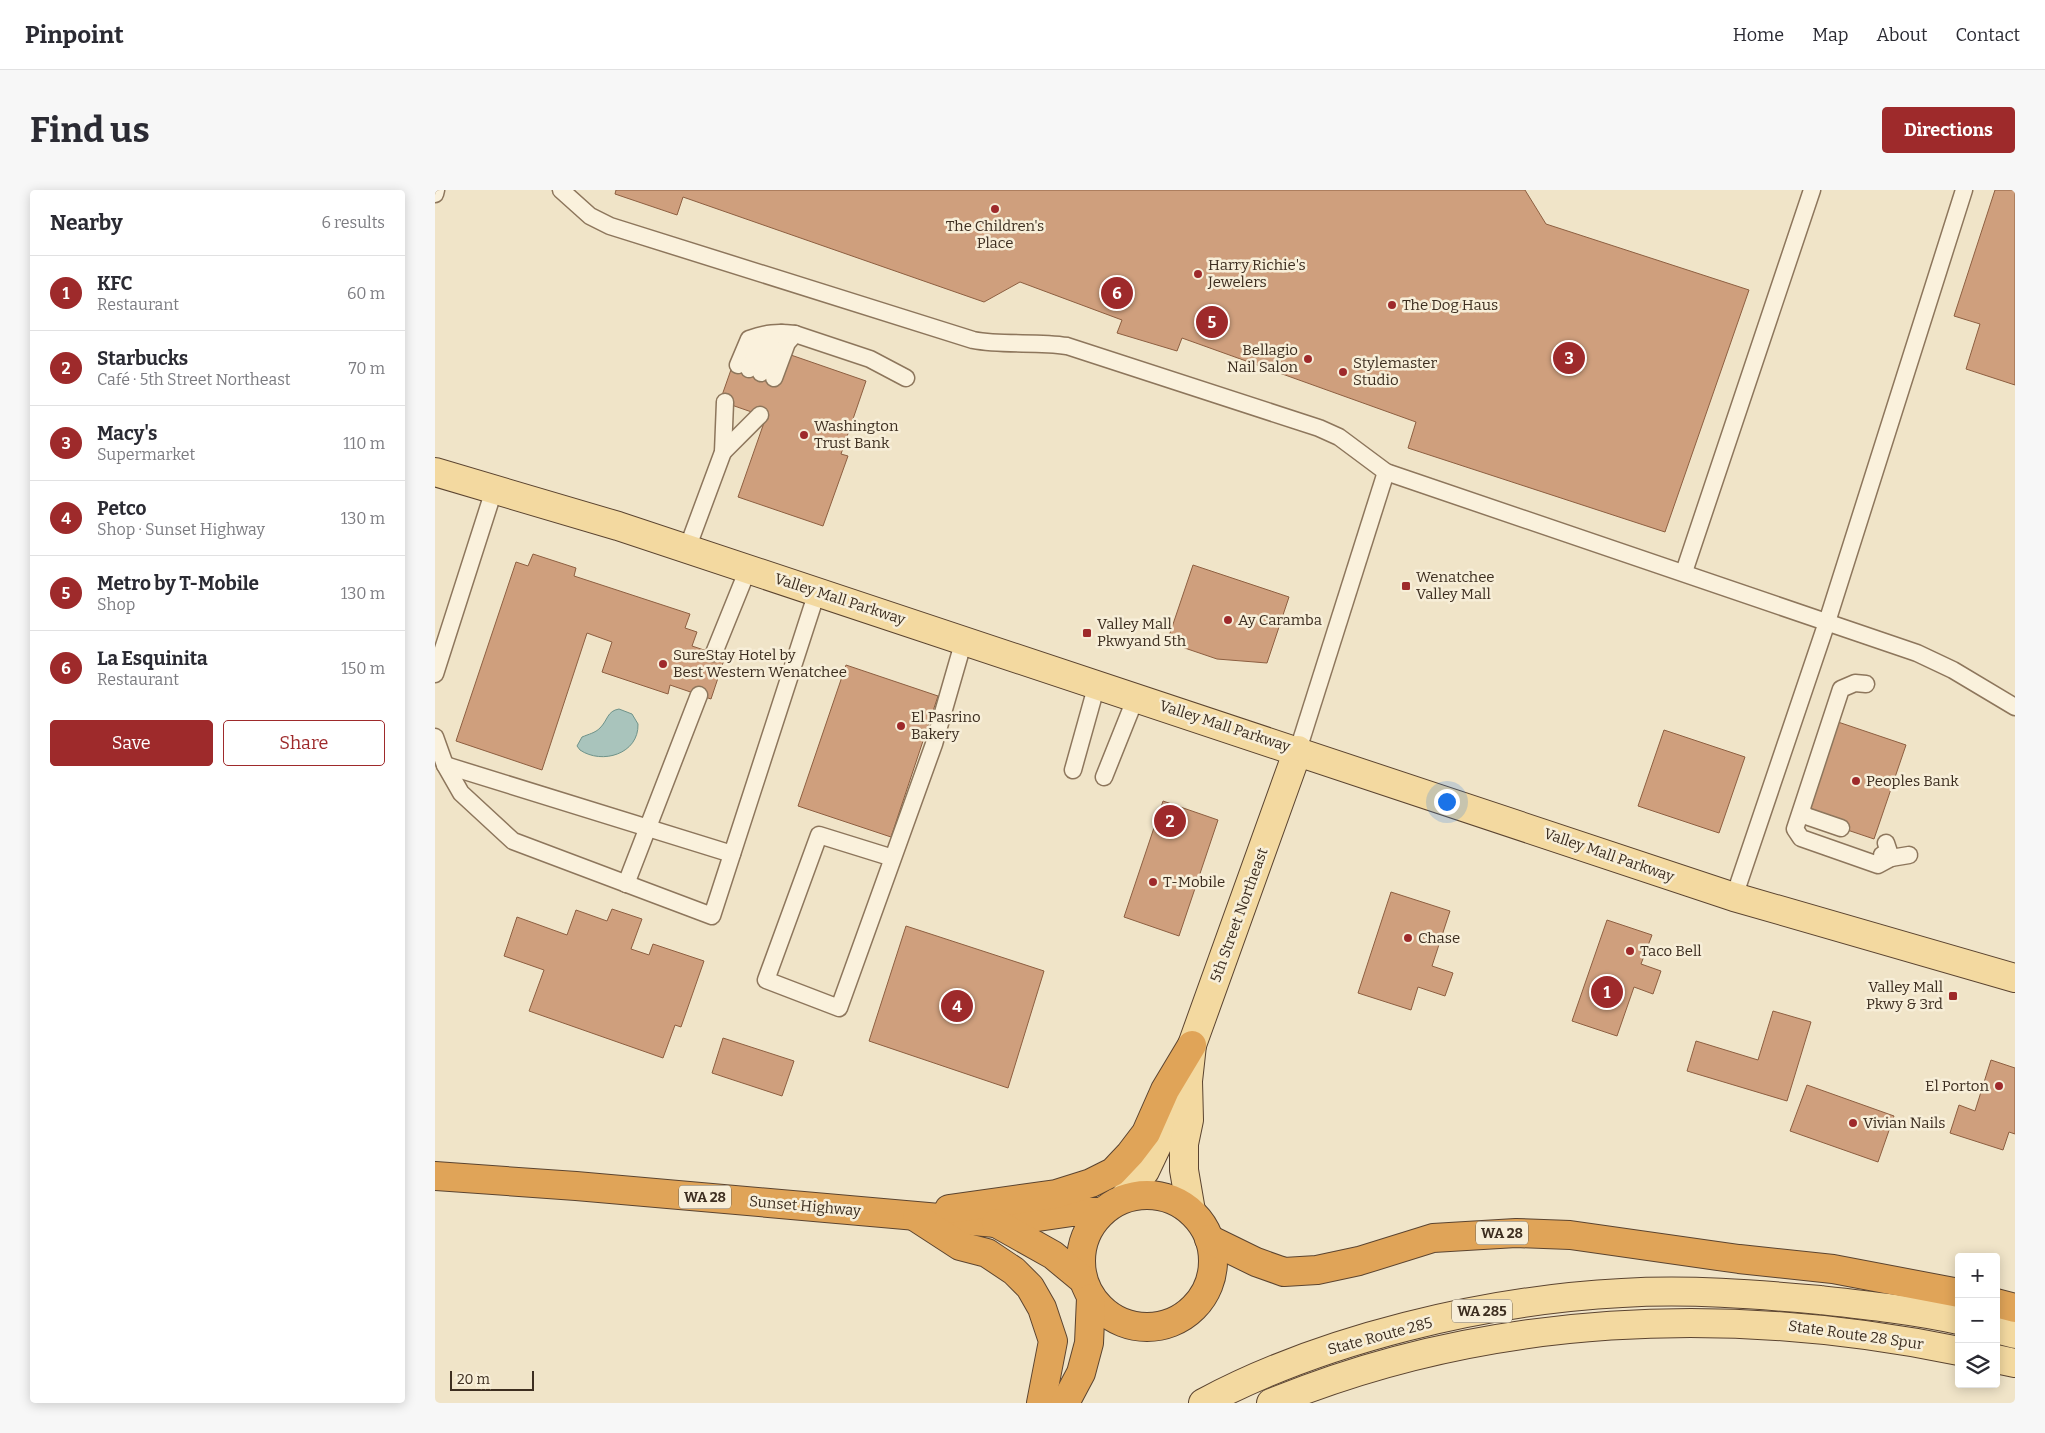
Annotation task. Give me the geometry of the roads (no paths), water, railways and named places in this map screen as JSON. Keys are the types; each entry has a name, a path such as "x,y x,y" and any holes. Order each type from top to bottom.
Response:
{"highway":[{"path":"913,1216 1012,1199 1056,1194 1091,1183 1113,1172 1130,1154 1146,1132 1165,1090 1192,1045"},
{"name":"Sunset Highway","path":"435,1176 576,1186 996,1223 1063,1213 1101,1212"},
{"name":"WA 28","path":"1101,1212 1124,1198 1141,1194 1159,1195 1176,1201 1191,1211 1202,1224 1209,1239 1256,1262 1284,1272 1325,1268 1433,1238 1516,1233 1570,1235 1739,1259 1851,1272 1955,1292"},
{"path":"1065,1403 1081,1374 1089,1343 1087,1289 1080,1255 1086,1232 1101,1212"},
{"path":"913,1216 960,1246 987,1253 1014,1271 1030,1287 1042,1308 1053,1341 1041,1403"},
{"name":"Sunset Highway","path":"996,1223 1053,1254 1087,1289"},
{"path":"1087,1289 1108,1315 1129,1325 1153,1327 1176,1321 1195,1306 1208,1286 1213,1263 1209,1239"},
{"path":"2000,1304 2015,1308"}],"main road":[{"name":"Valley Mall Parkway","path":"435,472 687,549 1298,750 1734,897 2015,978"},
{"name":"5th Street Northeast","path":"1191,1211 1184,1170 1184,1144 1189,1120 1188,1081 1192,1045 1298,750"},
{"name":"5th Street Northeast","path":"1124,1198 1145,1171 1188,1081"},
{"name":"State Route 285","path":"1203,1403 1247,1381 1335,1347 1408,1327 1504,1307 1570,1297 1622,1293 1674,1292 1777,1297"},
{"name":"State Route 28 Spur","path":"1777,1297 1867,1305 1955,1319"},
{"name":"State Route 285","path":"1271,1403 1382,1363 1508,1335 1648,1323 1753,1324"},
{"name":"State Route 28 Spur","path":"1753,1324 1841,1331 1901,1339 1955,1350"},
{"path":"2000,1330 2015,1334"},
{"path":"2000,1360 2015,1363"}],"lane":[{"path":"435,194 436,190"},
{"path":"561,190 590,216 610,226 945,332 993,344 1049,343 1067,346 1319,428 1339,437 1385,472 1684,572 1917,653 1959,673 2015,707"},
{"path":"1684,572 1812,190"},
{"path":"1734,897 1827,622 1964,190"},
{"path":"789,333 787,343 755,371 749,339 764,334 789,333 869,359 905,378"},
{"path":"687,549 723,452 742,408 723,452"},
{"path":"1298,750 1385,472"},
{"path":"435,674 494,490"},
{"path":"714,653 748,569"},
{"path":"435,737 445,765 461,793 513,841 711,916 817,592"},
{"path":"893,858 819,835 766,980 839,1008 893,858 934,744 964,640"},
{"path":"1866,684 1855,683 1841,690 1795,829 1801,838 1878,865 1886,852 1909,855"},
{"path":"1073,770 1097,684"},
{"path":"626,884 699,695"},
{"path":"1104,777 1136,697"},
{"path":"445,765 732,854"},
{"path":"1800,816 1806,816 1839,834"}],"water":[{"path":"619,709 632,714 638,724 637,734 632,743 618,754 608,756 598,756 580,750 577,746 582,737 598,730 612,712"}],"place":[{"name":"The Children's Place","path":"995,209"},
{"name":"Harry Richie's Jewelers","path":"1198,274"},
{"name":"La Esquinita","path":"1117,293"},
{"name":"The Dog Haus","path":"1392,305"},
{"name":"Metro by T-Mobile","path":"1212,322"},
{"name":"Macy's","path":"1569,358"},
{"name":"Bellagio Nail Salon","path":"1308,359"},
{"name":"Stylemaster Studio","path":"1343,372"},
{"name":"Washington Trust Bank","path":"804,435"},
{"name":"Wenatchee Valley Mall","path":"1406,586"},
{"name":"Ay Caramba","path":"1228,620"},
{"name":"Valley Mall Pkwyand 5th","path":"1087,633"},
{"name":"SureStay Hotel by Best Western Wenatchee","path":"663,664"},
{"name":"El Pasrino Bakery","path":"901,726"},
{"name":"Peoples Bank","path":"1856,781"},
{"name":"Starbucks","path":"1170,821"},
{"name":"T-Mobile","path":"1153,882"},
{"name":"Chase","path":"1408,938"},
{"name":"Taco Bell","path":"1630,951"},
{"name":"KFC","path":"1607,992"},
{"name":"Valley Mall Pkwy & 3rd","path":"1953,996"},
{"name":"Petco","path":"957,1006"},
{"name":"El Porton","path":"1999,1086"},
{"name":"Vivian Nails","path":"1853,1123"}]}
